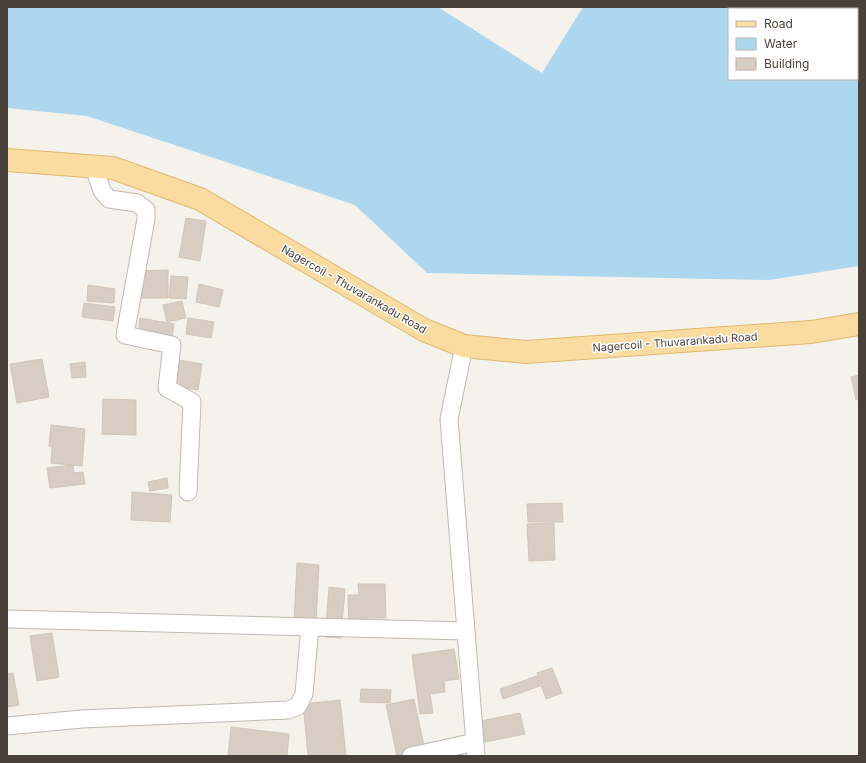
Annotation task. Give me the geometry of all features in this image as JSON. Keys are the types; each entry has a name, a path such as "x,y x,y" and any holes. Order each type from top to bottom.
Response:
{"main road":[{"name":"Nagercoil - Thuvarankadu Road","path":"7,160 113,168 200,199 424,330 464,346 526,352 811,332 859,324"}],"street":[{"path":"94,167 102,191 109,199 137,203 146,210 146,219 125,336 172,345 167,388 192,402 188,492"},
{"path":"411,756 476,749 449,419 464,346"},
{"path":"7,619 466,631"},
{"path":"7,726 89,719 288,710 298,706 304,694 310,627"}],"water":[{"path":"7,7 438,7 542,73 583,7 859,7 859,266 769,280 427,273 355,205 87,116 7,108"}],"building":[{"path":"186,218 206,221 200,261 179,257"},
{"path":"168,270 168,298 139,298 138,271"},
{"path":"171,276 188,277 186,299 169,298"},
{"path":"199,284 223,290 219,307 196,302"},
{"path":"88,285 115,289 114,303 87,301"},
{"path":"182,301 186,318 167,322 163,305"},
{"path":"84,303 115,307 113,321 82,317"},
{"path":"140,318 174,324 172,340 138,334"},
{"path":"188,318 214,322 211,338 186,334"},
{"path":"42,359 49,397 17,403 10,364"},
{"path":"178,360 202,364 198,390 173,386"},
{"path":"85,362 86,377 72,378 70,364"},
{"path":"859,375 859,399 856,400 851,377"},
{"path":"103,399 136,400 136,435 102,434"},
{"path":"51,425 85,429 82,466 51,463 52,447 49,446"},
{"path":"73,465 74,473 83,472 85,484 50,488 47,468"},
{"path":"167,478 168,488 150,491 148,482"},
{"path":"132,492 172,495 170,522 131,520"},
{"path":"562,503 563,522 528,522 527,504"},
{"path":"554,523 555,560 529,561 527,524"},
{"path":"297,563 319,565 316,622 294,621"},
{"path":"358,584 385,584 386,618 367,618 367,636 349,636 348,595 359,595"},
{"path":"329,587 345,589 341,638 325,637"},
{"path":"52,633 59,677 37,681 30,636"},
{"path":"454,649 459,679 444,681 445,692 430,694 433,713 420,714 412,655"},
{"path":"552,668 562,693 546,699 537,673"},
{"path":"13,673 19,705 7,707 7,674"},
{"path":"537,676 540,686 503,699 500,689"},
{"path":"361,689 391,690 390,703 360,702"},
{"path":"414,699 425,751 397,756 386,705"},
{"path":"340,700 346,756 308,756 303,704"},
{"path":"520,713 525,734 485,742 481,721"},
{"path":"231,727 289,734 287,756 228,756"}]}
